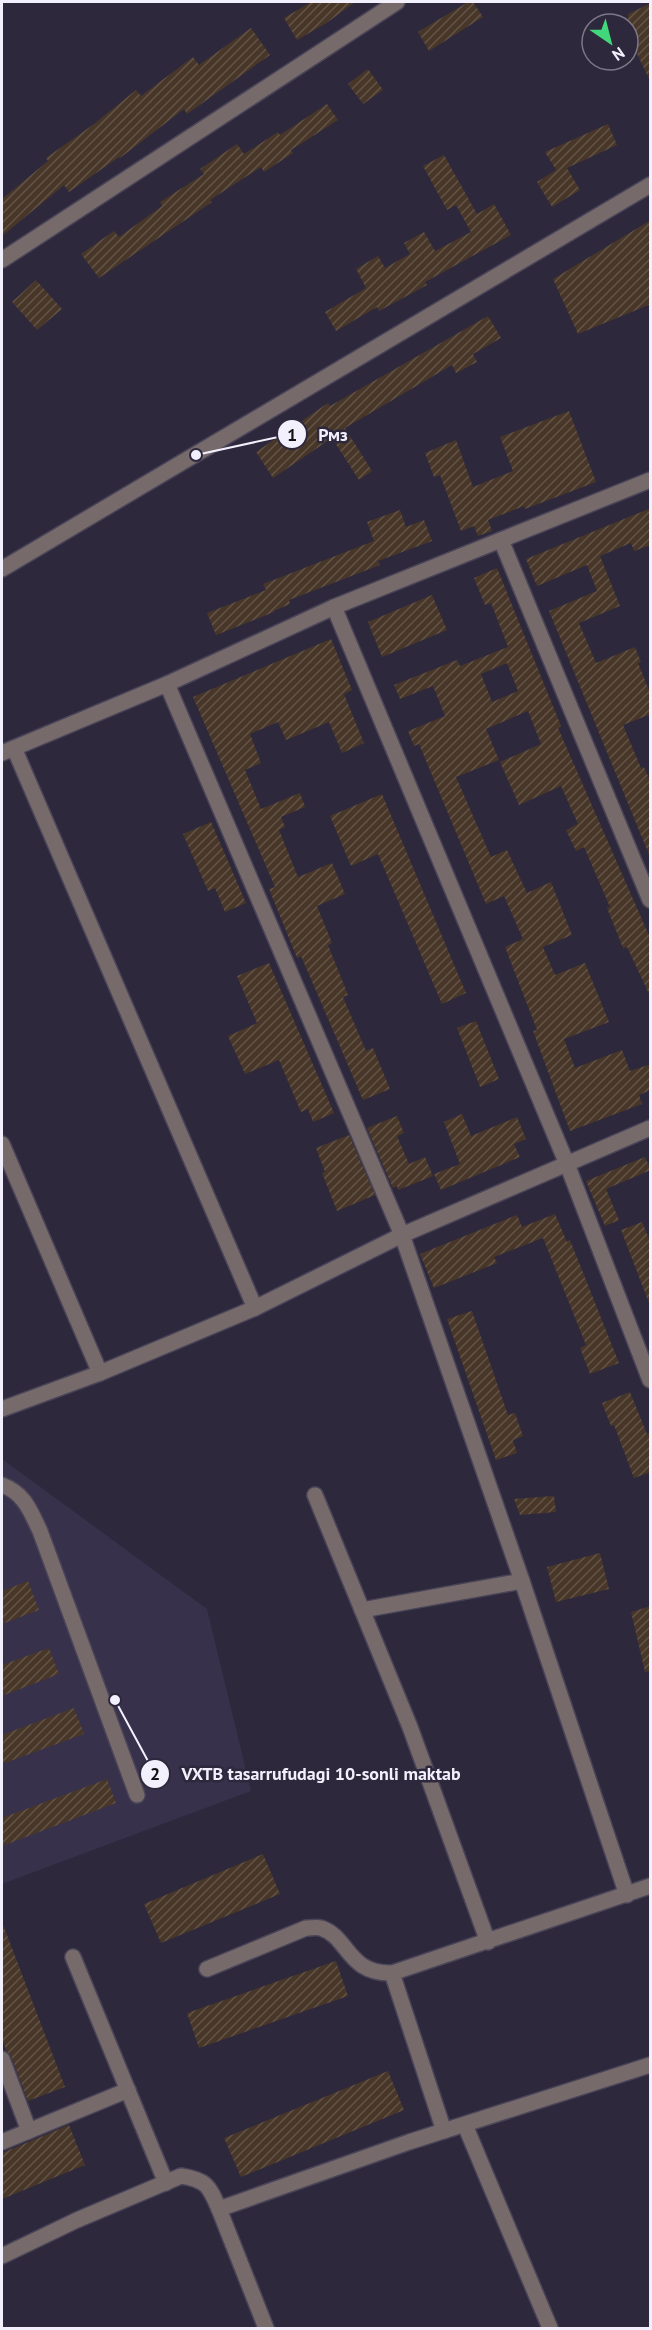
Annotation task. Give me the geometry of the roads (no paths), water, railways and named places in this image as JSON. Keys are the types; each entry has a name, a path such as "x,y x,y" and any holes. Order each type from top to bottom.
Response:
{"street":[{"path":"2,260 398,2"},
{"path":"2,569 651,185"},
{"path":"255,1308 8,751 166,684 334,608 651,480"},
{"path":"501,540 651,900"},
{"path":"334,608 567,1164 651,1380"},
{"path":"166,684 402,1235 522,1581 627,1895"},
{"path":"2,1409 100,1373 255,1308 402,1235 651,1128"},
{"path":"2,1144 100,1373"},
{"path":"2,1485 13,1489 25,1499 40,1531 137,1795"},
{"path":"315,1495 410,1727 488,1942"},
{"path":"362,1610 522,1581"},
{"path":"207,1969 306,1928 320,1928 332,1935 361,1965 378,1973 392,1973 651,1886"},
{"path":"73,1957 166,2183"},
{"path":"392,1973 444,2131"},
{"path":"2,2059 29,2131"},
{"path":"219,2209 444,2131 651,2065"},
{"path":"2,2142 128,2090"},
{"path":"465,2125 550,2328"},
{"path":"2,2256 77,2220 181,2176 198,2179 209,2187 266,2328"}],"place":[{"name":"Рмз","path":"196,455"},
{"name":"VXTB tasarrufudagi 10-sonli maktab","path":"115,1700"}]}
